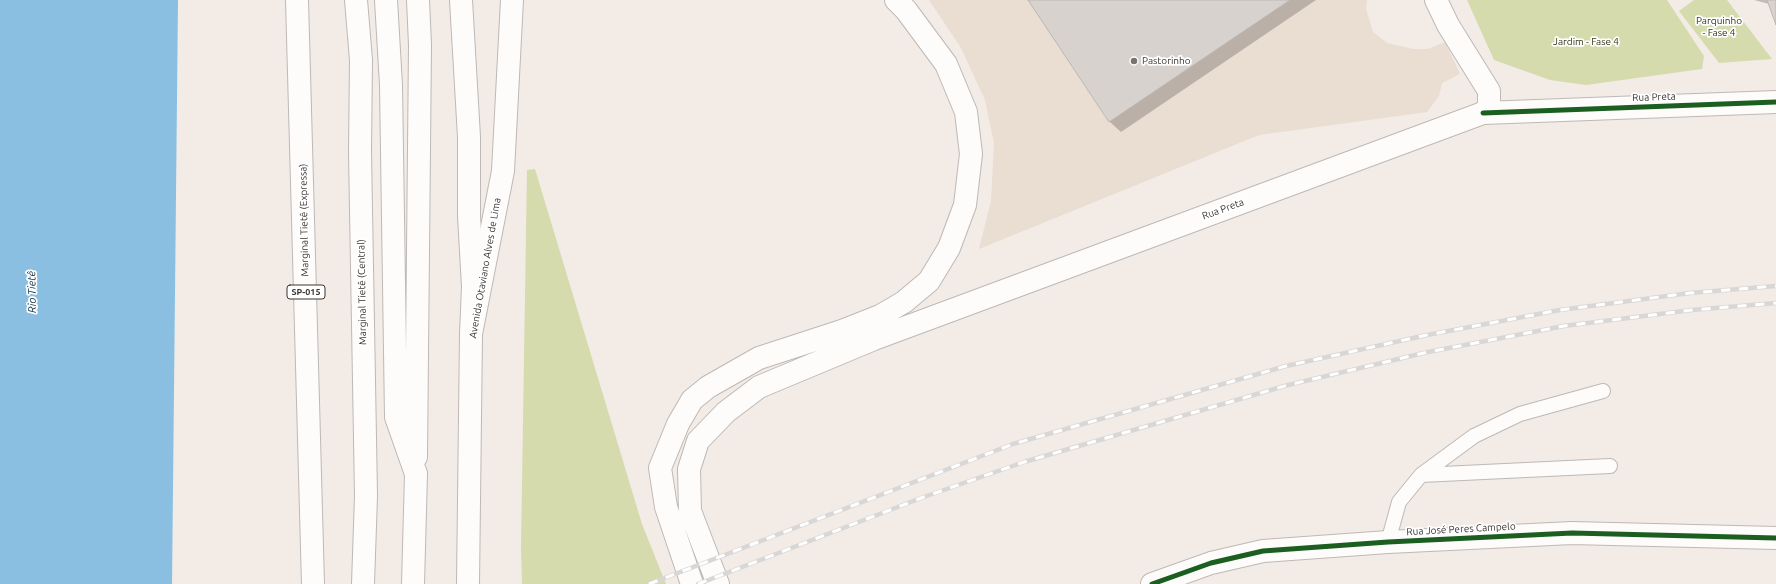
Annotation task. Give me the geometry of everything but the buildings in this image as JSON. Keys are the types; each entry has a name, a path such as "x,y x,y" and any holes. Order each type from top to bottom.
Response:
{"main road":[{"name":"Marginal Tietê (Expressa)","path":"297,0 313,584"},
{"name":"Marginal Tietê (Central)","path":"356,0 361,60 360,152 366,496 363,584"},
{"path":"386,0 391,85 396,417 416,474"},
{"path":"413,584 416,474 420,45 418,0"},
{"path":"461,0 468,137 472,287 471,334"},
{"name":"Avenida Otaviano Alves de Lima","path":"468,584 471,334 503,171 512,0"},
{"path":"896,0 906,10 946,64 966,112 971,154 965,205 949,248 929,281 926,290 929,299 934,305 947,312"},
{"name":"Rua Preta","path":"1436,0 1458,43 1489,91 1503,101 1532,111"},
{"path":"1483,113 1489,107 1489,91"},
{"name":"Rua Preta","path":"718,584 690,511 689,469 698,441 726,412 759,387 825,358 1483,113 1776,102"},
{"path":"692,584 666,507 660,468 678,424 692,400 708,387 759,358 842,331 880,316 904,302 929,281"},
{"name":"Rua José Peres Campelo","path":"1152,584 1211,563 1263,551 1388,542 1572,533 1776,538"}],"lane":[{"path":"1388,542 1399,502 1421,476 1474,436 1520,414 1603,391"},
{"path":"1421,476 1610,466"}],"shaded area":[{"path":"929,0 1367,0 1366,9 1373,32 1387,43 1413,49 1428,49 1445,42 1460,74 1442,83 1439,96 1427,112 1259,135 979,249 991,201 994,143 985,100 961,48"}],"green space":[{"name":"Jardim - Fase 4","path":"1467,0 1667,0 1704,56 1702,69 1586,85 1550,80 1494,60"},
{"name":"Parquinho - Fase 4","path":"1694,0 1727,0 1772,59 1719,63 1679,11"},
{"path":"535,169 642,524 666,584 522,584 521,547 527,170"}],"water":[{"name":"Rio Tietê","path":"0,0 178,0 172,584 0,584"}],"railway":[{"path":"649,584 1013,444 1286,366 1427,335 1560,310 1690,293 1776,286"},
{"path":"698,584 921,498 1024,462 1288,385 1428,352 1564,326 1692,310 1776,303"}],"cycle path":[{"path":"1483,113 1776,102"},
{"path":"1152,584 1211,563 1263,551 1388,542 1572,533 1776,538"}],"place":[{"name":"Pastorinho","path":"1134,61"}]}
